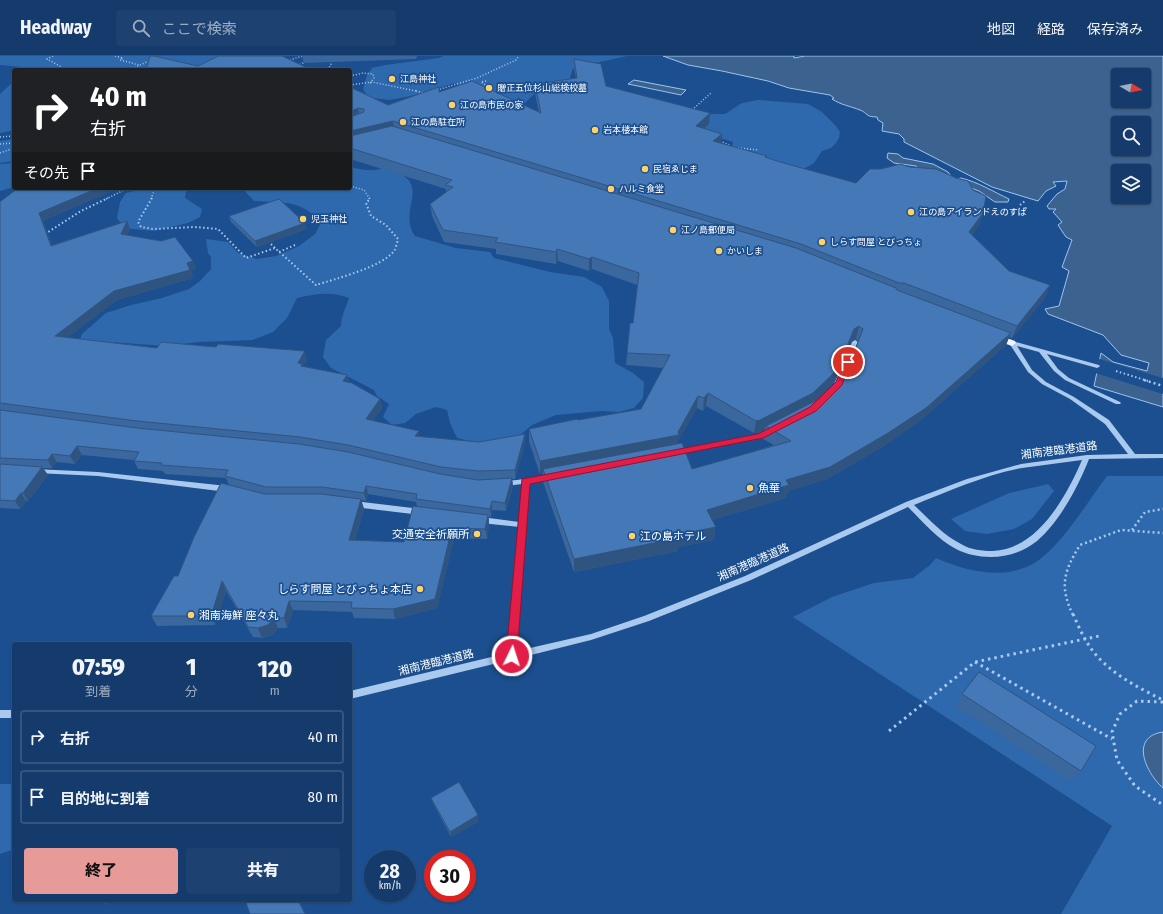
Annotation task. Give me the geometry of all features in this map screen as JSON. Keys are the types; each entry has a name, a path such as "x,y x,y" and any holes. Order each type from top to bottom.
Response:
{"main road":[{"path":"983,332 1012,344"}],"street":[{"path":"834,388 839,383 855,342"},
{"path":"1012,344 1097,366"},
{"path":"1012,344 1030,371 1044,383 1072,398 1107,422 1132,456"},
{"path":"1041,351 1056,370 1067,379 1118,403"},
{"path":"671,453 760,436 780,426"},
{"name":"湘南港臨港道路","path":"352,695 592,636 646,619 695,601 910,504 969,481 1004,470 1052,460 1087,457 1163,456"},
{"path":"910,504 940,534 965,550 982,554 1012,551 1026,545 1038,534 1057,512 1078,479 1087,457"},
{"path":"30,470 98,474 222,488 236,491"},
{"path":"494,484 517,483 562,474"},
{"path":"512,656 526,481"},
{"path":"346,503 430,513"},
{"path":"476,519 522,525"},
{"path":"0,714 12,714"}],"path":[{"path":"53,56 47,59 63,68"},
{"path":"115,56 123,58 120,60 140,65"},
{"path":"281,62 302,56"},
{"path":"329,68 335,56"},
{"path":"434,90 477,78 516,60 519,56"},
{"path":"133,68 153,59"},
{"path":"296,66 307,61"},
{"path":"352,76 363,73 373,74 374,78 369,85"},
{"path":"486,81 481,82 487,86"},
{"path":"352,85 372,82 433,95"},
{"path":"459,84 462,88"},
{"path":"416,96 428,92"},
{"path":"692,110 711,93"},
{"path":"0,137 12,136"},
{"path":"718,140 736,148 759,150"},
{"path":"0,144 12,143"},
{"path":"0,153 12,149"},
{"path":"271,244 316,285 370,265 395,250 398,239 380,219 371,216 366,203 370,199 364,190 352,187"},
{"path":"42,237 81,211 124,190"},
{"path":"154,190 138,222 141,227 153,229 195,227 218,228 246,258 275,248"},
{"path":"1020,205 1025,201"},
{"path":"279,252 295,245"},
{"path":"1097,366 1163,386"},
{"path":"1132,531 1145,512 1163,509"},
{"path":"1163,533 1121,530 1080,545 1066,569 1065,582 1067,604 1084,638 1092,650 1111,668 1139,689 1163,701"},
{"path":"889,731 975,662 1099,636"},
{"path":"975,662 1113,739"},
{"path":"1163,701 1137,701 1120,714 1112,732 1117,760 1135,786 1163,806"}],"shaded area":[{"path":"0,56 233,56 212,68 23,68 0,65"},
{"path":"443,56 627,56 573,68 568,84 556,90 535,93 520,108 454,83 420,94 390,100 367,96 363,89 367,75 372,68 439,58"},
{"path":"663,56 794,56 794,58 805,56 1163,56 1163,407 1094,386 1101,353 1113,362 1147,371 1149,363 1121,355 1103,335 1048,314 1045,309 1059,306 1069,271 1062,267 1072,240 1066,237 1058,225 1062,222 1053,212 1056,209 1049,209 1047,206 1057,194 1065,189 1067,181 1053,182 1056,186 1046,191 1038,201 992,187 904,142 904,139 899,134 882,131 883,123 878,120 877,117 868,116 863,111 839,103 832,99 834,98 830,95 789,88 768,81 688,65"},
{"path":"634,80 686,90 681,95 628,84"},
{"path":"12,83 12,130 0,133 0,94"},
{"path":"758,100 808,104 822,112 836,126 840,132 839,138 831,148 822,151 814,163 802,170 731,150 733,142 678,124 705,114 725,114 742,103"},
{"path":"12,139 12,161 0,163 0,141"},
{"path":"888,153 898,154 903,158 933,164 948,172 956,183 920,171 916,166 894,163 887,158"},
{"path":"12,163 12,188 0,191 0,164"},
{"path":"352,167 364,170 387,169 401,175 409,181 412,189 410,226 415,236 456,248 490,252 494,258 550,272 584,277 602,287 609,301 609,329 613,338 615,363 633,373 644,382 643,398 634,408 619,412 602,411 556,415 532,425 519,436 483,444 457,438 450,423 447,410 436,407 416,414 405,423 392,425 383,417 389,404 377,396 374,390 331,368 323,357 326,340 341,326 349,298 336,294 317,294 297,298 287,318 273,332 253,340 198,342 166,346 110,342 77,348 82,334 106,313 189,289 200,281 211,269 211,257 208,253 206,239 228,242 238,253 257,259 276,256 299,246 315,234 321,223 314,215 299,206 254,201 244,190 352,190"},
{"path":"961,178 980,185 1009,199 1008,202 995,202 979,191 966,186 957,179"},
{"path":"138,190 190,190 186,192 185,198 202,209 200,217 188,223 154,231 124,228 117,218 120,202 126,193"},
{"path":"1107,476 1163,476 1163,914 1061,914 1112,826 793,617 832,597 874,583 913,578 930,565 936,558 963,568 992,573 1020,569 1033,564 1045,555 1061,538"},
{"path":"1048,484 1054,491 1032,519 1014,529 987,534 965,531 951,519 1009,493"},
{"path":"1163,732 1163,788 1151,774 1144,756 1144,748 1146,741 1153,735"},
{"path":"0,784 12,784 12,850 0,854"}],"pier":[{"path":"1099,359 1163,378 1163,394 1095,373"}],"building":[{"path":"150,56 198,66 218,56 282,56 308,68 147,68"},
{"path":"574,59 601,64 606,86 710,113 696,126 722,134 713,141 767,156 765,157 780,162 856,183 870,169 881,169 900,164 910,167 936,169 956,178 968,181 973,190 986,196 983,213 969,232 1009,271 1050,285 1017,326 904,283 899,283 801,244 393,121 352,131 352,116 364,112 364,109 358,108 352,111 352,88 388,105 439,87 439,92 472,81 541,113 535,84 577,78"},
{"path":"392,126 796,248 896,288 897,290 1011,333 926,408 888,433 830,467 786,480 789,485 707,510 716,527 676,535 679,538 574,559 543,469 682,443 692,469 791,441 766,426 819,399 847,371 863,329 859,326 854,329 838,369 813,393 760,420 756,421 708,393 704,398 698,396 678,432 679,435 540,461 529,429 577,419 641,409 670,355 627,353 630,323 633,323 639,273 592,257 589,259 557,249 556,252 495,242 498,238 443,230 430,204 453,187 445,185 452,180 352,149 352,136"},
{"path":"15,190 93,190 39,213 51,246 127,221 121,234 161,241 175,237 193,261 187,263 190,270 114,291 55,336 157,348 161,342 216,347 218,344 305,351 298,363 302,364 301,366 347,375 343,381 352,383 380,399 366,419 419,431 415,436 479,442 525,434 515,470 478,471 441,467 348,445 300,437 137,421 0,403 1,201"},
{"path":"279,199 305,223 255,241 229,216"},
{"path":"0,410 137,428 299,444 348,452 440,474 478,480 512,478 505,503 492,501 490,509 416,499 417,494 366,486 364,493 322,487 266,487 225,476 228,470 161,465 162,463 134,461 139,452 77,446 70,456 52,454 48,460 0,458"},
{"path":"0,464 42,467 23,493 21,493 15,501 0,500"},
{"path":"221,483 265,494 321,494 361,499 349,540 404,542 413,506 488,515 485,529 452,528 435,599 393,609 351,608 352,602 289,601 284,618 274,618 268,625 258,628 248,627 222,581 211,616 151,616 174,576 178,576 194,537"},
{"path":"979,672 1096,746 1081,771 962,694"},
{"path":"459,782 478,815 450,832 431,798"},
{"path":"246,902 299,902 305,914 250,914"}],"place":[{"name":"江島神社","path":"392,79"},
{"name":"贈正五位杉山総検校墓","path":"489,88"},
{"name":"江の島市民の家","path":"452,105"},
{"name":"江の島駐在所","path":"403,122"},
{"name":"岩本楼本館","path":"595,130"},
{"name":"民宿ゑじま","path":"645,169"},
{"name":"ハルミ食堂","path":"611,189"},
{"name":"江の島アイランドえのすぱ","path":"911,212"},
{"name":"児玉神社","path":"303,219"},
{"name":"江ノ島郵便局","path":"673,230"},
{"name":"しらす問屋 とびっちょ","path":"822,242"},
{"name":"かいしま","path":"719,251"},
{"name":"魚華","path":"750,488"},
{"name":"交通安全祈願所","path":"477,534"},
{"name":"江の島ホテル","path":"632,536"},
{"name":"しらす問屋 とびっちょ本店","path":"420,589"},
{"name":"湘南海鮮 座々丸","path":"191,615"}],"route":[{"path":"512,656 514,614 526,481 760,436 813,409 839,383 848,362"}]}
